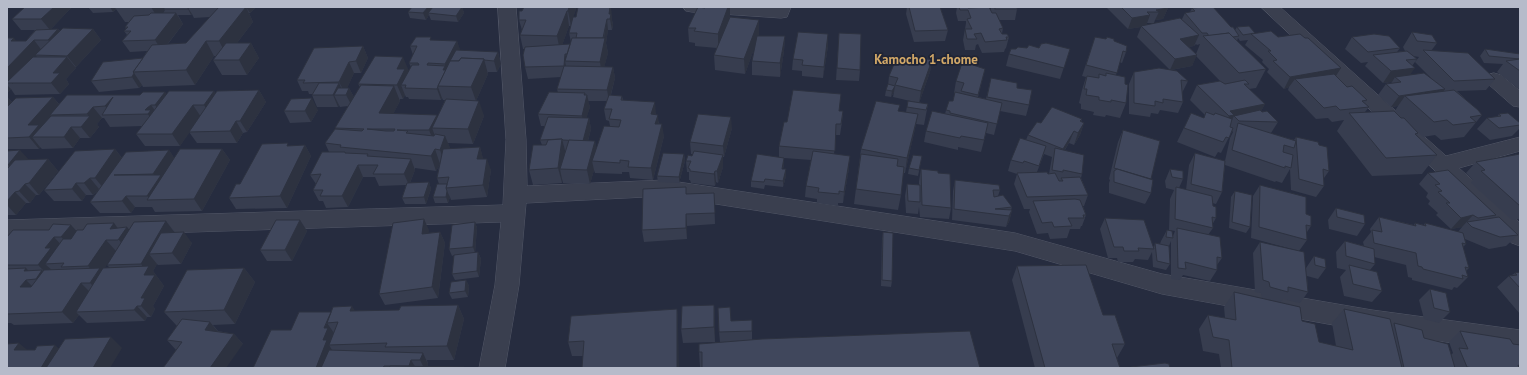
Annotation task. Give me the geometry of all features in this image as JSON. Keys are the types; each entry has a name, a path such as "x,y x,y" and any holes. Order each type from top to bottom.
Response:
{"street":[{"path":"492,368 507,285 514,204 516,140 507,7"},
{"path":"692,7 781,13 782,7"},
{"path":"1270,7 1520,237"},
{"path":"1494,79 1520,101"},
{"path":"1442,165 1520,144"},
{"path":"7,229 514,204 666,188 1015,242 1162,284 1372,321 1520,341"}],"building":[{"path":"25,7 54,7 41,19 12,19"},
{"path":"164,7 188,7 188,9 164,9"},
{"path":"219,7 246,7 219,41 206,41 186,70 133,72 152,45 186,43"},
{"path":"412,7 428,7 423,13 408,12"},
{"path":"433,7 462,7 456,16 428,13"},
{"path":"524,7 569,7 557,36 520,35 526,20 519,20 519,11 522,11"},
{"path":"578,7 610,7 610,19 607,19 603,38 576,38 577,33 569,33 573,17 576,17"},
{"path":"698,7 728,7 718,34 694,31 696,28 688,28"},
{"path":"909,7 940,7 948,30 915,31"},
{"path":"959,7 989,7 992,13 996,13 1003,28 999,29 1002,34 1007,34 1009,37 1006,37 1007,40 985,42 981,33 974,34 977,39 967,39 965,29 972,29 967,19 971,18 968,10 960,10"},
{"path":"995,7 1017,7 1017,9 995,9"},
{"path":"1121,7 1168,8 1156,10 1159,12 1147,12 1150,15 1132,18"},
{"path":"1213,7 1231,27 1233,27 1239,36 1233,37 1229,33 1209,36 1207,33 1202,33 1185,13 1195,11 1192,8"},
{"path":"151,13 176,13 155,40 122,41 131,31 124,31 128,27 125,27 134,16 149,15"},
{"path":"730,17 759,20 744,59 714,55"},
{"path":"1180,18 1199,35 1180,39 1197,55 1175,59 1141,26"},
{"path":"1249,26 1255,33 1243,35 1237,27"},
{"path":"63,28 93,29 67,56 35,55"},
{"path":"58,29 48,40 34,40 7,68 7,38 14,38 11,41 26,41 36,30"},
{"path":"1271,31 1278,37 1300,34 1305,38 1308,38 1341,68 1290,77 1273,61 1277,60 1268,51 1271,51 1251,34"},
{"path":"798,32 828,34 824,67 802,65 803,60 793,59"},
{"path":"1412,32 1432,35 1437,43 1417,41"},
{"path":"839,33 861,34 860,70 837,68"},
{"path":"1229,33 1266,69 1239,73 1203,36"},
{"path":"1374,34 1389,36 1400,48 1368,52 1352,37"},
{"path":"757,36 785,36 780,63 752,61"},
{"path":"416,37 431,37 430,40 457,41 445,64 428,63 427,65 445,66 443,70 446,70 437,89 405,88 406,85 401,85 412,65 419,65 418,63 409,63 417,46 410,46"},
{"path":"1095,37 1106,39 1107,37 1127,46 1126,52 1123,51 1117,73 1086,65"},
{"path":"572,38 605,38 600,62 565,61"},
{"path":"226,43 251,43 239,60 213,60"},
{"path":"1046,43 1070,49 1064,68 1009,54 1011,49 1016,49 1018,47 1027,48 1029,45 1039,48 1041,44"},
{"path":"570,44 567,54 565,54 564,66 525,67 523,55 525,47"},
{"path":"363,46 356,61 349,62 339,82 303,83 305,80 297,80 314,48"},
{"path":"1485,49 1520,54 1520,59 1489,56"},
{"path":"456,50 498,52 494,61 461,58 459,61 450,61"},
{"path":"1423,50 1468,53 1495,79 1454,81"},
{"path":"1407,51 1417,59 1406,60 1415,68 1391,71 1373,55"},
{"path":"375,56 403,57 397,69 405,69 397,85 358,84"},
{"path":"33,57 67,57 53,73 60,73 51,83 7,83 7,82"},
{"path":"897,57 902,58 901,61 913,63 915,57 932,60 921,91 895,85 898,78 889,76"},
{"path":"143,58 133,72 132,77 91,81 103,62"},
{"path":"461,58 484,59 471,87 438,86 450,61 459,61"},
{"path":"1520,59 1520,71 1506,61"},
{"path":"963,60 973,62 973,65 985,69 978,95 961,91 964,83 956,81"},
{"path":"564,66 613,67 607,90 557,89"},
{"path":"1159,68 1177,71 1188,81 1181,80 1183,102 1163,99 1163,103 1155,101 1155,106 1134,103 1134,72"},
{"path":"1106,73 1125,77 1125,84 1128,85 1126,103 1111,100 1111,102 1099,100 1099,97 1086,95 1087,89 1084,89 1087,76 1099,78 1099,74 1106,76"},
{"path":"1424,73 1445,89 1399,96 1386,84 1401,82 1395,77"},
{"path":"1334,74 1347,87 1352,86 1367,100 1362,101 1369,107 1340,110 1336,106 1324,108 1295,79"},
{"path":"991,78 1017,83 1017,88 1032,90 1029,105 987,97"},
{"path":"1245,80 1249,84 1244,84 1265,104 1230,111 1234,115 1229,116 1197,85 1220,81 1225,84"},
{"path":"319,83 339,83 333,95 312,95"},
{"path":"888,84 895,86 892,91 886,90"},
{"path":"361,85 394,86 379,113 437,115 429,130 397,130 408,131 406,133 434,136 435,134 445,136 440,150 435,149 431,156 340,147 341,145 325,143 335,129 362,131 364,129 335,128","holes":["367,129 395,129 394,131"]},
{"path":"338,88 349,88 346,95 334,95"},
{"path":"259,90 240,121 236,121 230,131 189,132 217,91"},
{"path":"793,90 841,94 839,111 843,111 841,124 836,124 835,151 779,146 784,122 787,122"},
{"path":"1454,90 1482,115 1470,117 1476,122 1453,125 1447,120 1434,122 1405,96"},
{"path":"169,91 214,91 204,105 193,105 172,134 136,134"},
{"path":"143,92 165,92 155,105 151,105 145,110 151,110 148,114 102,115 113,97 105,106 93,107 87,114 50,115 67,95 140,95"},
{"path":"549,92 585,93 584,95 587,95 582,116 538,114"},
{"path":"955,92 1002,103 997,124 950,113 950,111 946,110 949,101 953,101"},
{"path":"609,95 622,96 621,100 655,102 651,114 658,115 655,124 662,124 651,168 628,167 629,161 620,160 620,163 592,161 604,126 619,127 621,120 609,119 612,109 604,109"},
{"path":"53,97 28,125 39,125 29,137 7,138 7,107 16,98"},
{"path":"312,98 305,111 284,111 291,99"},
{"path":"446,99 479,101 468,129 432,128"},
{"path":"876,101 900,105 898,111 918,114 907,158 861,149"},
{"path":"908,101 928,104 926,110 907,107"},
{"path":"1052,107 1082,119 1080,121 1084,123 1078,133 1074,131 1063,149 1028,135 1037,122 1041,123"},
{"path":"1260,110 1262,112 1267,111 1278,122 1239,121 1234,116"},
{"path":"932,111 988,123 984,140 961,136 960,138 926,131"},
{"path":"1394,111 1401,118 1404,118 1418,133 1415,134 1437,155 1386,158 1349,113"},
{"path":"1206,112 1214,115 1215,113 1232,119 1230,127 1233,128 1229,138 1226,137 1223,142 1184,128 1191,113 1204,118"},
{"path":"1508,113 1520,123 1520,125 1499,128 1487,118 1501,116 1499,114"},
{"path":"698,114 731,117 723,146 690,142"},
{"path":"51,116 90,116 81,127 71,127 64,137 32,137"},
{"path":"548,117 589,118 583,141 562,139 540,140"},
{"path":"1238,123 1296,141 1294,148 1284,145 1283,152 1293,155 1291,168 1285,166 1285,168 1232,150"},
{"path":"1123,130 1160,141 1151,179 1114,168"},
{"path":"1296,137 1318,142 1319,145 1327,147 1329,171 1323,169 1324,186 1299,179"},
{"path":"1020,138 1046,146 1039,166 1024,161 1023,163 1011,160"},
{"path":"562,139 558,168 529,170 533,145 546,145 548,140"},
{"path":"569,140 595,141 587,170 560,169"},
{"path":"288,143 287,146 305,145 280,196 229,198 236,184 240,184 262,144"},
{"path":"480,147 477,159 487,159 483,185 446,188 449,177 437,178 443,149"},
{"path":"1055,148 1084,155 1082,174 1063,170 1063,172 1052,170"},
{"path":"115,149 95,178 90,178 84,183 76,183 72,189 44,190 75,151"},
{"path":"180,149 222,149 194,199 147,200"},
{"path":"20,150 8,165 7,165 7,151"},
{"path":"169,150 153,174 114,175 161,175 147,196 126,196 122,201 90,202 126,152"},
{"path":"694,151 723,155 717,171 715,171 714,174 690,171 688,168 691,161 686,161 688,155 692,156"},
{"path":"813,151 850,156 844,192 839,191 839,194 818,192 819,188 806,186"},
{"path":"322,152 345,152 368,154 367,156 411,159 404,174 373,174 378,165 358,165 342,196 320,196 323,190 313,190 321,174 310,175"},
{"path":"663,153 684,154 679,177 657,176"},
{"path":"1195,153 1225,161 1222,192 1191,184"},
{"path":"757,154 784,158 782,169 786,169 783,181 765,179 764,182 751,181"},
{"path":"861,154 898,159 897,166 904,167 901,195 856,189"},
{"path":"1520,154 1520,206 1481,171 1485,170 1476,162"},
{"path":"913,155 922,156 919,170 909,168"},
{"path":"48,159 29,183 25,184 19,191 15,192 7,201 7,169 15,160"},
{"path":"921,169 950,174 951,208 922,205"},
{"path":"1117,169 1153,180 1151,193 1114,182 1114,171"},
{"path":"1170,169 1183,171 1183,179 1172,177"},
{"path":"1448,170 1496,215 1478,218 1473,215 1461,218 1446,203 1450,203 1438,192 1442,191 1435,185 1440,184 1428,173"},
{"path":"1047,172 1048,174 1055,173 1059,181 1063,181 1061,178 1080,177 1088,195 1027,197 1017,173"},
{"path":"955,180 999,185 1000,190 993,190 994,197 1003,195 1012,207 995,209 1012,210 1009,216 954,209"},
{"path":"429,182 424,197 402,198 407,183"},
{"path":"437,184 447,184 446,197 433,197"},
{"path":"907,184 920,185 920,202 908,201"},
{"path":"1260,185 1306,197 1306,214 1311,216 1311,226 1306,225 1307,240 1259,227"},
{"path":"686,187 686,194 714,193 715,213 686,214 686,228 642,230 643,189"},
{"path":"1176,187 1212,196 1213,206 1216,207 1216,218 1212,217 1213,228 1175,219"},
{"path":"1235,191 1252,195 1250,227 1232,222"},
{"path":"1080,200 1086,215 1083,215 1084,218 1068,218 1072,226 1054,227 1052,222 1042,223 1033,201"},
{"path":"1336,208 1364,215 1365,224 1337,217"},
{"path":"1379,217 1416,226 1415,223 1426,226 1425,223 1463,233 1466,244 1462,243 1469,268 1465,267 1468,277 1462,275 1463,279 1423,269 1422,267 1418,266 1416,253 1374,243 1372,230 1382,232"},
{"path":"1499,217 1518,235 1500,237 1472,227 1467,222"},
{"path":"1105,218 1144,220 1154,249 1138,248 1139,251 1124,251 1123,247 1114,247"},
{"path":"424,219 422,234 440,232 432,287 379,294 393,223"},
{"path":"276,220 300,220 285,250 260,250"},
{"path":"166,221 141,264 107,265 134,222"},
{"path":"475,222 473,247 449,249 452,225"},
{"path":"114,223 110,229 127,227 118,240 106,240 88,266 61,267 64,263 45,264 63,239 71,239 77,230 83,230 87,224"},
{"path":"53,224 71,225 61,237 54,237 45,248 51,248 38,265 7,265 7,237 13,230 49,230"},
{"path":"1177,228 1220,237 1222,258 1217,257 1217,270 1185,262 1186,269 1178,268"},
{"path":"1167,230 1172,231 1173,238 1166,237"},
{"path":"184,232 172,253 149,254 161,233"},
{"path":"883,232 893,233 892,281 882,280"},
{"path":"1345,241 1374,249 1375,264 1346,256"},
{"path":"1260,242 1304,252 1308,292 1288,287 1288,292 1270,287 1269,282 1263,280"},
{"path":"1155,243 1169,246 1170,264 1157,261"},
{"path":"478,252 477,271 452,274 454,255"},
{"path":"1314,256 1325,259 1326,268 1315,265"},
{"path":"1086,265 1103,315 1115,315 1125,344 1112,344 1120,368 1045,368 1017,266"},
{"path":"1349,265 1377,272 1382,291 1353,284"},
{"path":"149,266 144,275 155,275 141,298 145,298 141,306 137,306 134,310 76,312 103,268"},
{"path":"26,268 24,271 42,270 36,279 26,280 20,287 31,287 44,270 100,268 90,283 81,283 62,312 7,314 7,269"},
{"path":"244,268 224,310 164,312 187,270"},
{"path":"1520,272 1520,288 1509,276 1517,275 1515,273"},
{"path":"466,280 465,291 449,293 451,282"},
{"path":"1430,289 1446,293 1450,312 1434,308"},
{"path":"1234,292 1300,307 1302,321 1315,324 1319,342 1353,350 1344,309 1390,319 1402,368 1232,368 1229,340 1213,337 1208,315 1236,320"},
{"path":"458,305 447,346 385,347 387,343 329,345 338,322 327,323 333,307 352,306 350,311 399,310 401,306"},
{"path":"714,305 714,327 681,329 682,306"},
{"path":"730,307 731,321 752,320 752,331 719,332 718,308"},
{"path":"677,309 677,368 582,368 584,341 568,342 571,316"},
{"path":"299,312 331,312 324,328 328,328 323,340 327,340 316,368 253,368 271,330 291,330"},
{"path":"182,319 210,322 205,330 234,334 210,368 163,368 182,342 167,340"},
{"path":"1394,323 1422,330 1424,338 1448,344 1455,368 1404,368"},
{"path":"970,331 980,368 702,368 702,352 699,352 699,344 762,339"},
{"path":"1460,331 1510,339 1513,344 1520,345 1519,368 1467,367 1459,348 1468,349"},
{"path":"111,337 93,368 46,368 65,339"},
{"path":"19,343 14,350 35,350 37,346 55,345 41,368 7,368 7,344"},
{"path":"329,350 423,353 420,360 411,360 409,366 384,366 383,368 321,368"},
{"path":"1165,363 1169,364 1170,368 1131,368 1131,367"},
{"path":"390,366 464,367 389,368"}],"district":[{"name":"Kamocho 1-chome","path":"926,59"}]}
